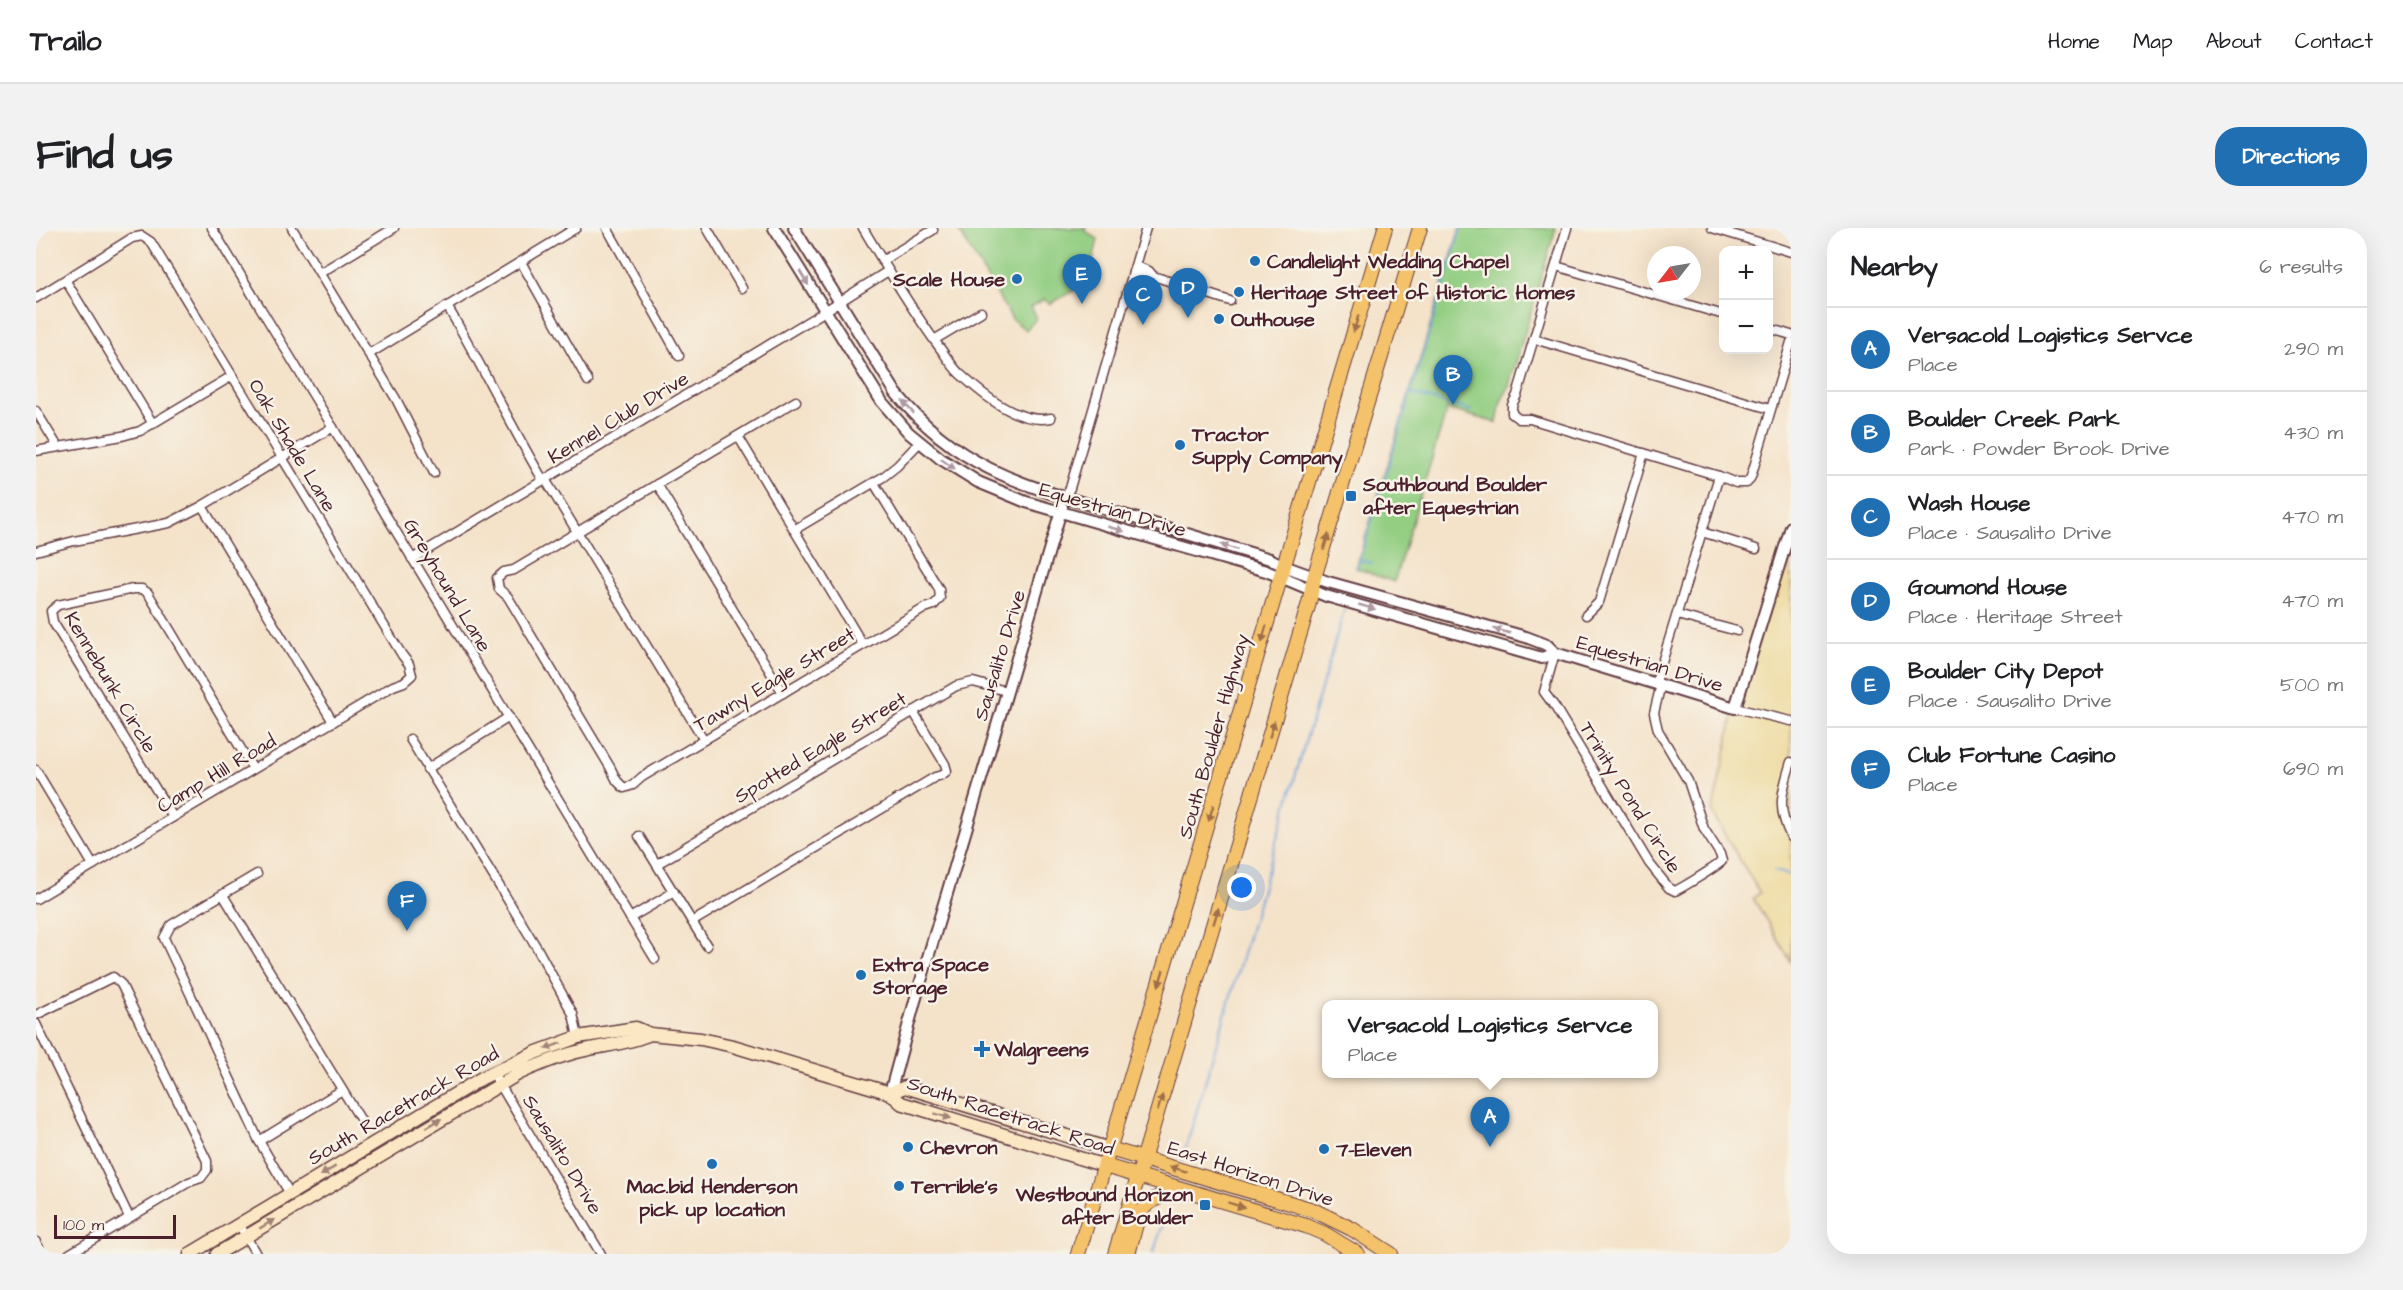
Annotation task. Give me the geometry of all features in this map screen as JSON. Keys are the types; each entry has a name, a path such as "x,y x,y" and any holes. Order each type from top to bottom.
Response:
{"main road":[{"name":"South Boulder Highway","path":"1078,1254 1385,228"},
{"path":"1115,1254 1420,228"},
{"name":"South Racetrack Road","path":"217,1254 367,1155 537,1052 578,1037 636,1028 650,1034 678,1035 733,1046 890,1093 901,1103 1121,1171"},
{"name":"South Racetrack Road","path":"496,1078 560,1057 632,1042 650,1034"},
{"name":"South Racetrack Road","path":"890,1093 905,1087 1127,1154"},
{"name":"East Horizon Drive","path":"1127,1154 1313,1210 1339,1222 1391,1254"},
{"name":"South Racetrack Road","path":"190,1254 290,1194 367,1155"},
{"name":"East Horizon Drive","path":"1121,1171 1325,1234 1358,1254"},
{"path":"1128,1254 1140,1214 1146,1204 1154,1198 1180,1189"},
{"path":"1325,1234 1339,1222"}],"street":[{"name":"Greyhound Lane","path":"212,228 655,959"},
{"path":"292,228 396,399 434,473"},
{"path":"320,273 394,228"},
{"path":"369,354 576,228"},
{"path":"607,228 679,356"},
{"path":"707,228 742,288"},
{"name":"Equestrian Drive","path":"774,228 882,402 920,442 957,470 978,482 1026,502 1266,571 1282,572 1542,658 1555,653 1735,708"},
{"name":"Equestrian Drive","path":"794,228 896,393 907,407 938,436 987,469 1012,480 1270,559 1282,572"},
{"path":"862,228 888,271 958,372 994,401 1024,416 1041,420 1051,418"},
{"name":"Sausalito Drive","path":"890,1093 1006,691 1060,512 1070,488 1146,228"},
{"path":"1567,228 1517,395 1512,405 1512,414 1519,419 1530,419 1736,483 1747,483 1751,477 1791,342"},
{"path":"1712,228 1791,252"},
{"path":"882,261 933,230"},
{"name":"Oak Shade Lane","path":"66,280 132,238 142,236 151,242 409,664 412,675"},
{"path":"521,262 588,381"},
{"path":"1556,266 1719,314"},
{"path":"1134,269 1147,278 1153,276 1230,301"},
{"name":"Kennel Club Drive","path":"412,559 888,271"},
{"path":"36,298 66,280 153,424"},
{"path":"447,306 480,364 508,421 704,740"},
{"path":"934,340 981,312"},
{"path":"1773,330 1791,335"},
{"path":"1534,339 1770,409"},
{"path":"36,451 130,435 153,424 232,376"},
{"path":"578,532 796,401"},
{"path":"36,411 58,447"},
{"path":"36,551 74,541 155,527 185,516 333,427"},
{"path":"738,436 863,645"},
{"path":"794,530 874,483 897,466 920,442"},
{"path":"1586,615 1599,602 1644,453"},
{"path":"1659,683 1719,476"},
{"name":"Tawny Eagle Street","path":"578,532 497,578 499,589 508,597 610,767 616,781 624,788 633,785 642,777 925,608 934,605 940,598 939,589 874,483"},
{"path":"657,484 783,693"},
{"path":"202,506 333,722"},
{"path":"1791,527 1735,708 1791,721"},
{"path":"1702,532 1756,549"},
{"name":"Kennebunk Circle","path":"173,817 53,622 51,611 58,605 133,589 142,589 148,593 253,770"},
{"path":"1677,615 1737,631"},
{"name":"Trinity Pond Circle","path":"1555,653 1544,692 1649,863 1669,888 1675,891 1717,867 1722,861 1704,829 1688,781 1658,730 1654,706 1659,683"},
{"name":"Camp Hill Road","path":"36,899 393,686 404,682 412,675"},
{"name":"Spotted Eagle Street","path":"657,864 964,682 981,683 1006,691"},
{"path":"692,922 935,777 942,776 947,771 945,764 913,711"},
{"path":"428,769 509,717"},
{"path":"410,739 537,948 573,1014 578,1037"},
{"path":"1790,835 1785,825 1780,796 1791,762"},
{"path":"36,770 93,865"},
{"path":"639,836 707,946"},
{"path":"257,874 171,925 165,934 166,947 259,1141 290,1194"},
{"path":"630,918 674,892"},
{"path":"223,895 362,1122"},
{"path":"36,1015 113,977 121,984 207,1161 207,1170 201,1178 189,1182 69,1254"},
{"path":"36,1024 129,1217"},
{"name":"Sausalito Drive","path":"496,1078 601,1254"},
{"path":"259,1141 342,1090"},
{"path":"239,1224 256,1254"},
{"path":"36,1242 42,1254"}],"green space":[{"path":"957,228 1086,228 1085,231 1098,239 1089,277 1073,291 1050,304 1044,299 1031,307 1037,318 1026,330 1012,319"},
{"path":"1460,228 1556,228 1508,389 1501,401 1497,423 1447,409 1394,582 1356,568"}],"sand":[{"path":"1791,538 1791,962 1753,898 1760,893 1712,813 1735,708"}],"waterway":[{"path":"1357,568 1461,228"},
{"path":"1410,393 1472,411"},
{"path":"1360,560 1372,563"},
{"path":"1182,1161 1344,611"},
{"path":"1774,871 1791,875"},
{"path":"1153,1254 1164,1221"}],"place":[{"name":"Candlelight Wedding Chapel","path":"1255,261"},
{"name":"Scale House","path":"1017,279"},
{"name":"Heritage Street of Historic Homes","path":"1239,292"},
{"name":"Boulder City Depot","path":"1082,304"},
{"name":"Goumond House","path":"1188,318"},
{"name":"Outhouse","path":"1219,319"},
{"name":"Wash House","path":"1143,325"},
{"name":"Boulder Creek Park","path":"1453,405"},
{"name":"Tractor Supply Company","path":"1180,445"},
{"name":"Southbound Boulder after Equestrian","path":"1351,496"},
{"name":"Club Fortune Casino","path":"407,931"},
{"name":"Extra Space Storage","path":"861,975"},
{"name":"Walgreens","path":"982,1049"},
{"name":"Chevron","path":"908,1147"},
{"name":"Versacold Logistics Servce","path":"1490,1147"},
{"name":"7-Eleven","path":"1324,1149"},
{"name":"Mac.bid Henderson pick up location","path":"712,1164"},
{"name":"Terrible's","path":"899,1186"},
{"name":"Westbound Horizon after Boulder","path":"1205,1205"}]}
